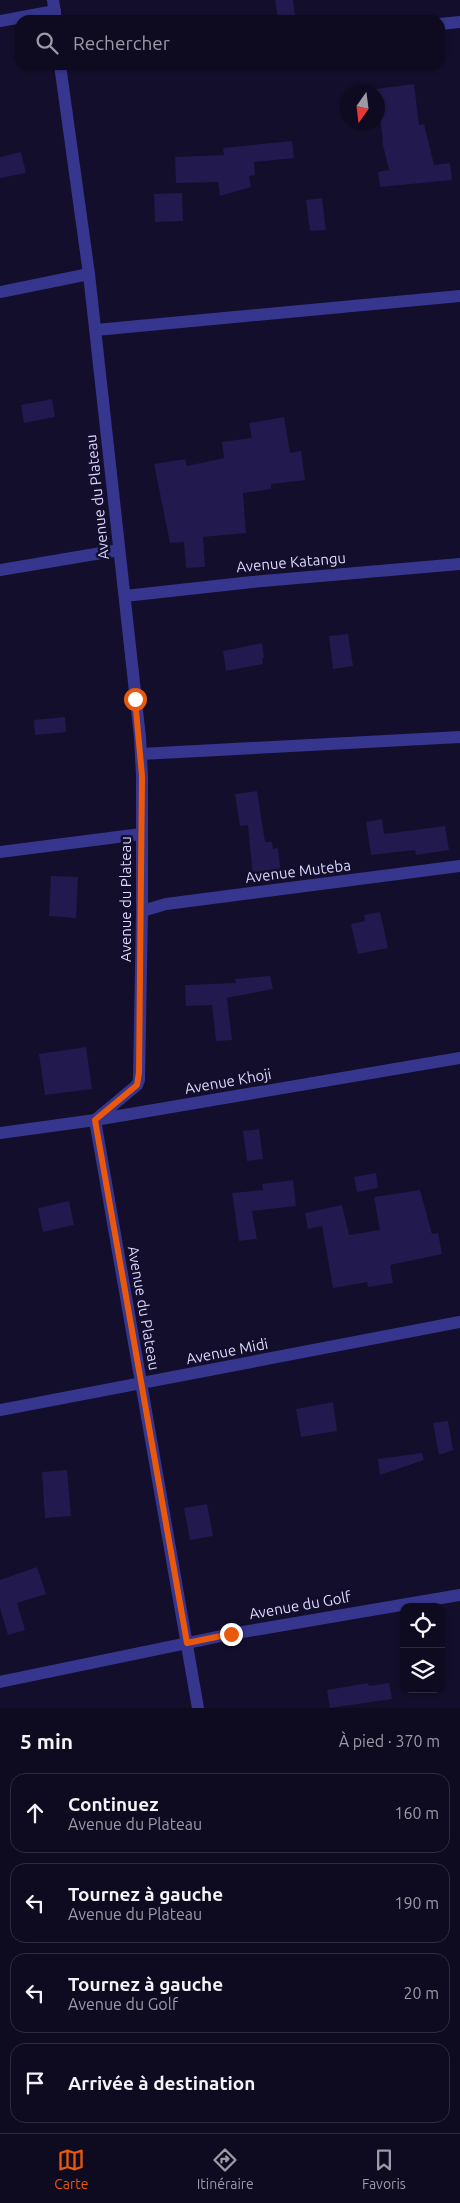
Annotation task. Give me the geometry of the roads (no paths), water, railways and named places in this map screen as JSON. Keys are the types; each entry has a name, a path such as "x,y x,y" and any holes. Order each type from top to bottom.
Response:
{"street":[{"path":"30,15 55,10"},
{"path":"0,21 15,18"},
{"path":"445,24 460,22"},
{"name":"Avenue du Plateau","path":"64,70 96,330 141,754 142,911 139,1080 137,1085 95,1120 198,1708"},
{"path":"0,292 89,274"},
{"path":"96,330 460,296"},
{"path":"0,570 119,550"},
{"name":"Avenue Katangu","path":"125,596 252,582 460,564"},
{"path":"141,754 460,737"},
{"path":"0,852 141,834"},
{"name":"Avenue Muteba","path":"142,911 166,904 460,866"},
{"name":"Avenue Khoji","path":"0,1132 95,1120 460,1058"},
{"name":"Avenue Midi","path":"0,1410 460,1322"},
{"name":"Avenue du Golf","path":"0,1682 187,1643 460,1595"}]}
